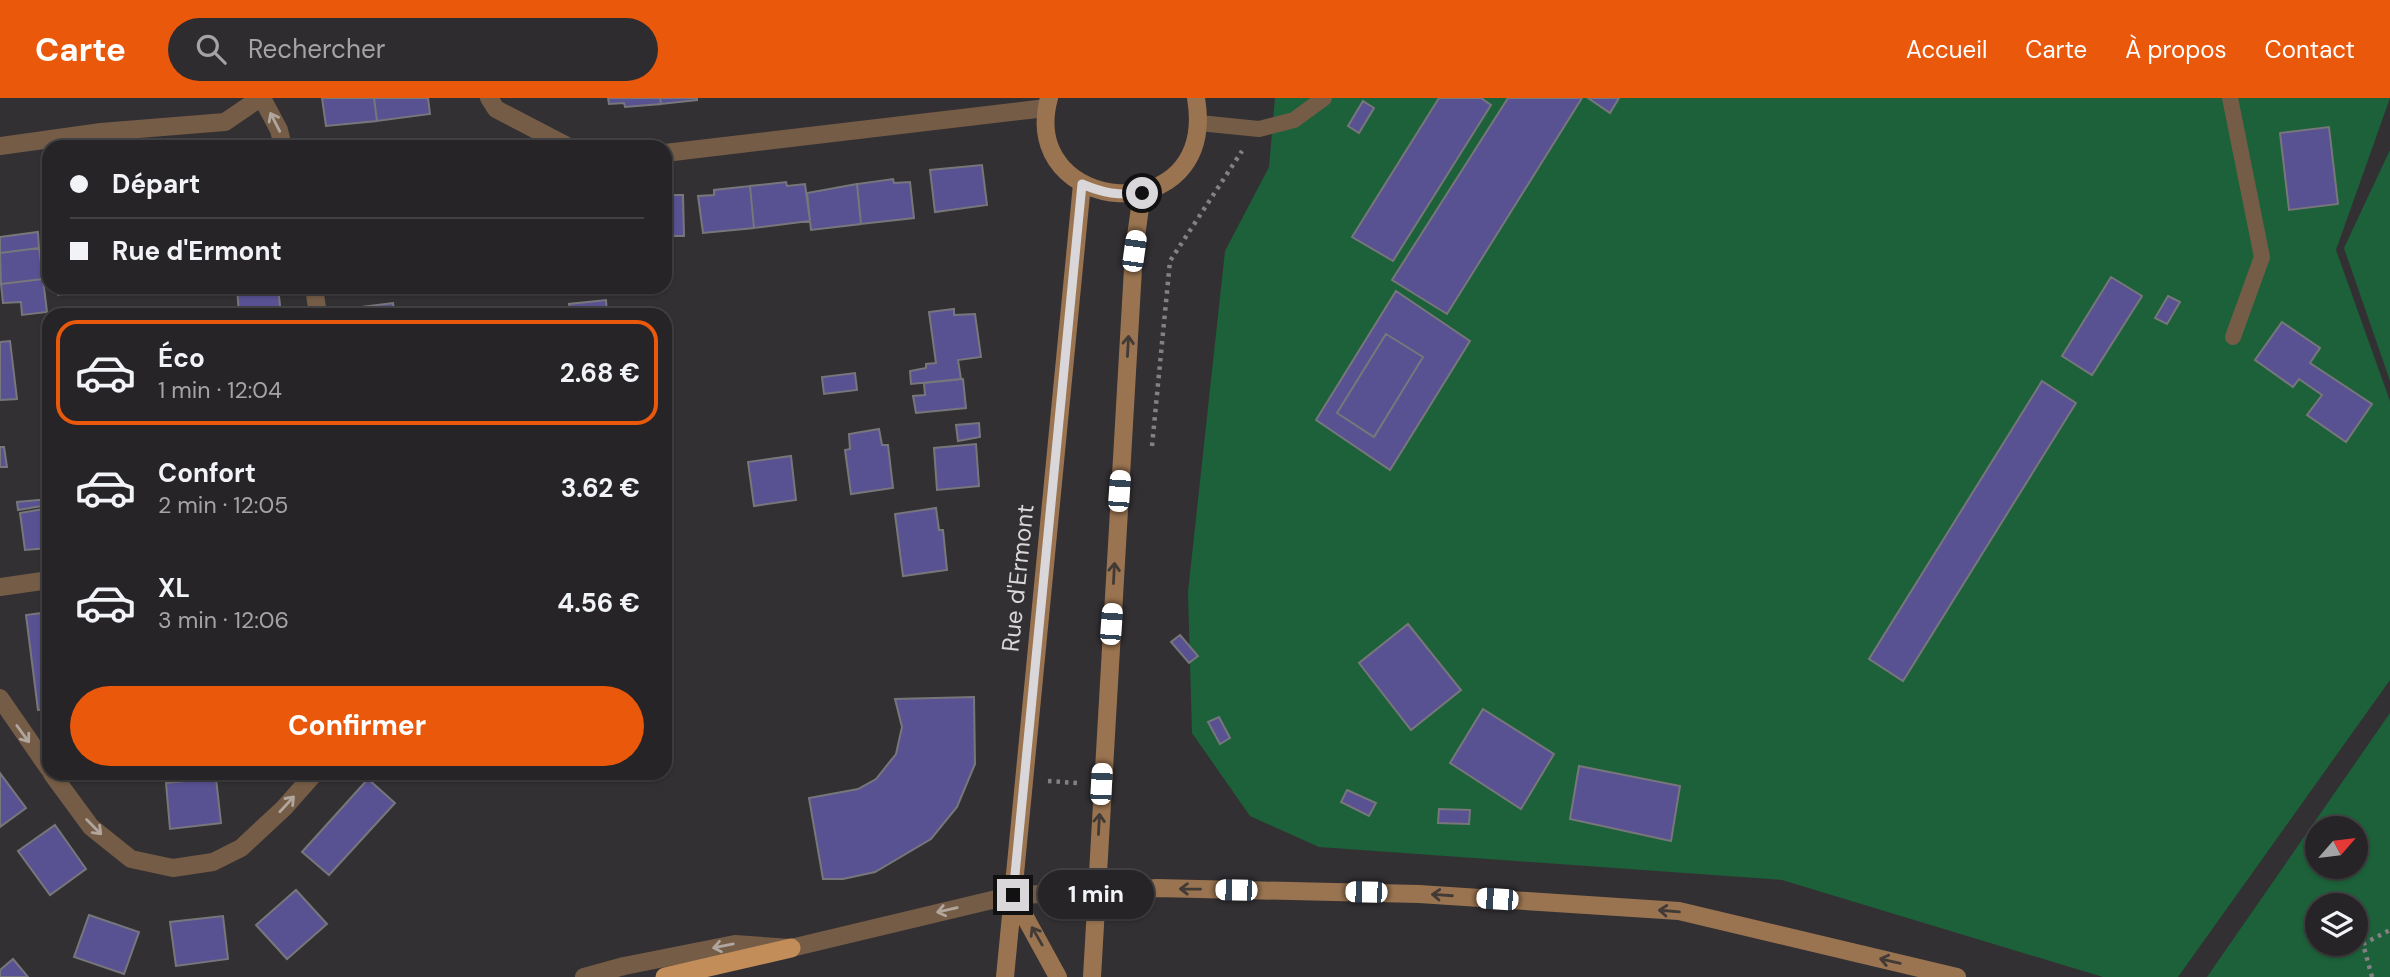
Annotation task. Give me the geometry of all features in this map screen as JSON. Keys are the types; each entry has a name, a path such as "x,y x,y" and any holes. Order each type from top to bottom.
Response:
{"highway":[{"path":"664,977 791,948"}],"main road":[{"path":"1048,103 1047,130 1053,151 1065,170 1082,184 1121,196 1142,193 1164,184 1182,168 1194,147 1199,123 1196,98"},
{"name":"Rue d'Ermont","path":"1005,977 1082,184"},
{"path":"1092,977 1101,784 1134,251 1142,193"},
{"path":"1096,892 1157,888 1419,894 1679,911 1957,977"},
{"path":"1013,895 1058,977"}],"street":[{"path":"44,140 102,132 225,122 252,107 261,98 279,130 281,140"},
{"path":"489,98 496,109 556,140"},
{"path":"672,152 1048,103"},
{"path":"0,146 42,140"},
{"path":"0,587 42,581"},
{"path":"0,698 42,759"},
{"path":"57,780 91,827 131,859 173,868 212,862 241,848 284,808 309,780"},
{"path":"584,977 624,966 735,944 791,948 1013,895 1096,892"}],"lane":[{"path":"1199,123 1259,129 1294,120 1324,98"},
{"path":"2230,98 2262,257 2234,337"}],"path":[{"path":"1151,455 1170,261 1244,148 1244,127"},
{"path":"1023,780 1101,784"},
{"path":"2372,977 2363,944 2390,930"}],"green space":[{"path":"1275,98 2390,98 2336,250 2390,401 2390,680 2178,977 2103,977 1782,880 1319,847 1250,816 1192,733 1188,592 1225,251 1269,167"},
{"path":"2390,150 2390,381 2344,248"},
{"path":"2390,713 2390,977 2207,977 2305,836 2305,879 2368,879 2368,816 2319,816"}],"building":[{"path":"322,98 374,98 377,121 326,126"},
{"path":"374,98 428,98 430,114 377,121"},
{"path":"608,98 660,98 661,104 625,107 624,103 609,104"},
{"path":"660,98 697,98 697,100 661,104"},
{"path":"1439,98 1481,98 1491,105 1393,261 1352,237"},
{"path":"1508,98 1582,98 1447,314 1392,280"},
{"path":"1588,98 1619,98 1610,113"},
{"path":"1363,101 1374,108 1359,133 1348,126"},
{"path":"2329,127 2338,204 2289,210 2280,133"},
{"path":"982,165 987,205 935,212 930,170"},
{"path":"893,179 894,183 910,182 914,218 861,224 857,184"},
{"path":"786,182 787,186 805,184 810,221 754,228 750,186"},
{"path":"857,184 861,224 811,230 807,193"},
{"path":"750,186 754,228 703,233 698,196 714,195 714,190"},
{"path":"672,195 683,195 684,236 672,236"},
{"path":"38,232 39,248 0,253 0,237"},
{"path":"39,248 42,279 1,284 0,253"},
{"path":"2111,277 2142,296 2092,375 2062,356"},
{"path":"42,279 42,294 45,294 47,308 42,308 42,313 22,315 21,302 3,303 1,284"},
{"path":"1396,291 1470,341 1390,470 1316,420"},
{"path":"238,294 279,294 280,308 238,308"},
{"path":"2168,296 2180,302 2167,324 2155,318"},
{"path":"606,300 607,308 570,308 569,304"},
{"path":"393,303 394,308 352,308"},
{"path":"954,309 954,315 975,314 981,357 958,360 961,379 911,384 910,371 936,363 929,312"},
{"path":"2282,322 2320,348 2310,363 2372,404 2346,442 2307,415 2322,395 2299,379 2293,387 2255,360"},
{"path":"1386,334 1423,357 1374,437 1337,413"},
{"path":"10,341 17,399 0,400 0,342"},
{"path":"855,373 857,390 824,394 822,377"},
{"path":"963,379 966,408 916,413 913,396 925,395 924,383"},
{"path":"2042,381 2076,403 1903,681 1869,659"},
{"path":"979,423 980,437 958,441 956,425"},
{"path":"879,429 882,445 888,445 893,488 851,494 845,450 850,449 849,434"},
{"path":"976,444 979,486 937,490 934,448"},
{"path":"0,447 4,447 7,467 0,467"},
{"path":"791,456 796,500 754,506 748,462"},
{"path":"42,500 42,506 18,510 17,502"},
{"path":"936,508 939,530 943,530 947,570 903,576 895,514"},
{"path":"42,509 42,549 25,550 20,513"},
{"path":"42,613 42,710 38,710 26,615"},
{"path":"1408,624 1461,690 1411,730 1359,663"},
{"path":"1180,635 1198,656 1189,663 1171,642"},
{"path":"974,697 975,764 957,807 931,839 875,872 843,879 823,879 809,798 858,789 876,779 896,754 902,727 895,699"},
{"path":"1483,709 1554,754 1521,809 1450,763"},
{"path":"1219,717 1230,738 1220,744 1208,722"},
{"path":"1579,766 1680,786 1671,841 1570,819"},
{"path":"0,773 26,808 0,827"},
{"path":"216,780 221,823 170,829 166,783"},
{"path":"367,780 395,803 329,875 302,852"},
{"path":"1347,790 1376,803 1369,816 1341,802"},
{"path":"1439,809 1470,810 1469,824 1438,823"},
{"path":"55,825 86,869 50,895 18,851"},
{"path":"296,890 327,924 287,959 256,925"},
{"path":"89,915 139,932 124,974 74,957"},
{"path":"223,916 228,959 176,966 170,922"},
{"path":"13,959 28,977 0,977 0,970"}],"route":[{"path":"1013,895 1082,184 1121,196 1142,193"}]}
